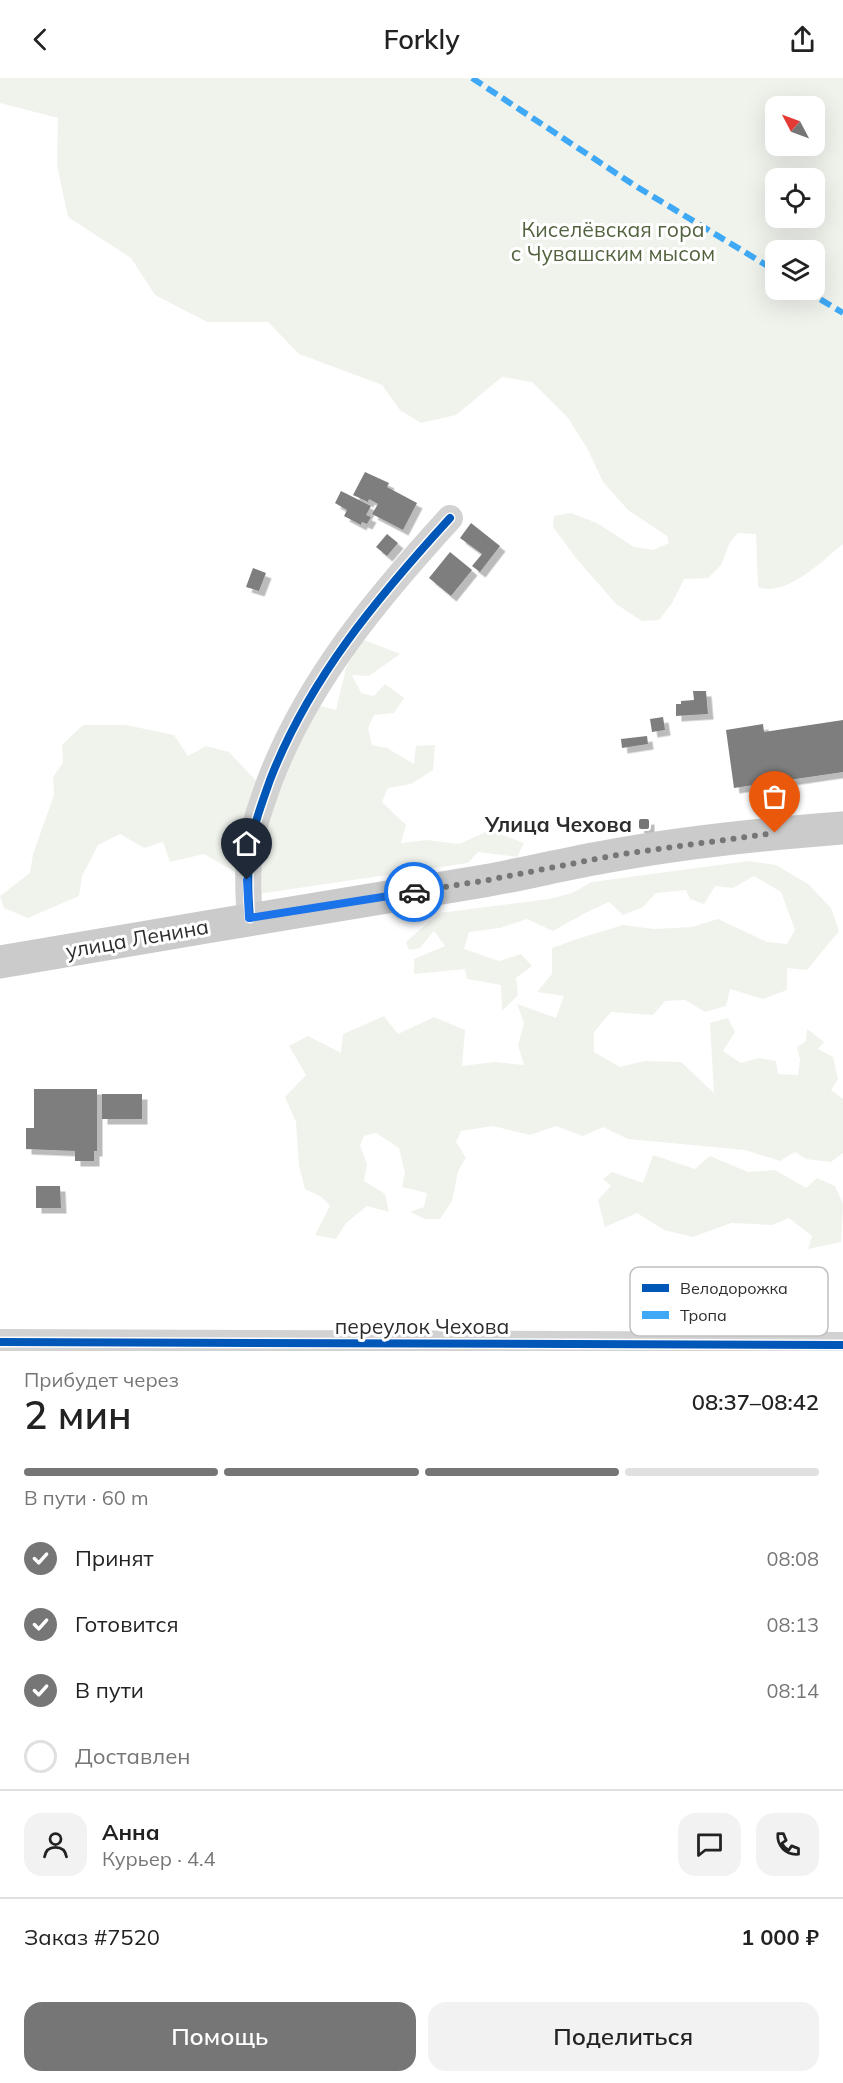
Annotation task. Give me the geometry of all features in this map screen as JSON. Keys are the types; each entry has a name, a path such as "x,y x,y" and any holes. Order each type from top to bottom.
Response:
{"main road":[{"name":"улица Ленина","path":"0,962 249,918 488,880 676,845 775,833 843,828"}],"street":[{"path":"249,918 247,880 252,838 259,811 294,726 354,630 377,600 450,518"},
{"name":"переулок Чехова","path":"0,1342 843,1345"}],"green space":[{"name":"Киселёвская гора с Чувашским мысом","path":"0,78 843,78 843,544 804,576 780,587 769,589 758,587 756,534 738,533 730,542 721,565 708,578 684,579 672,603 659,620 642,621 616,604 576,558 553,527 554,516 571,513 597,523 634,547 653,550 669,543 667,536 628,510 603,482 587,448 568,418 532,382 502,377 456,415 421,423 400,410 382,385 299,354 268,322 207,322 155,295 131,258 68,217 57,165 58,118 0,103"},
{"path":"359,638 400,654 369,676 352,675 361,693 374,696 385,684 404,698 394,713 374,715 368,728 372,745 387,748 414,764 416,746 435,745 433,770 411,784 388,788 382,802 406,825 401,843 427,840 459,844 490,830 524,843 517,857 478,852 468,863 258,894 260,840 284,777 317,705 336,710 346,668"},
{"path":"83,725 126,725 174,735 188,756 206,746 229,752 260,785 242,876 204,854 170,862 163,842 144,848 120,834 98,845 82,876 79,896 28,918 4,908 0,896 30,873 33,854 54,795 53,777 63,763 62,745"},
{"path":"749,861 776,865 808,884 831,908 839,931 807,970 787,968 787,990 763,999 730,989 726,1006 705,1012 685,1000 665,1001 653,1015 611,1012 594,1032 594,1052 620,1067 644,1061 681,1062 714,1093 710,1023 728,1018 735,1032 723,1051 741,1063 759,1058 776,1061 778,1074 798,1075 800,1060 797,1047 806,1041 807,1029 824,1042 818,1049 833,1057 838,1079 831,1090 843,1099 843,1153 831,1162 806,1159 795,1152 780,1161 745,1150 628,1139 603,1127 583,1136 556,1126 530,1135 493,1126 461,1131 456,1142 466,1158 458,1171 452,1201 440,1219 425,1219 410,1212 424,1207 427,1193 402,1187 405,1173 399,1148 376,1133 364,1136 360,1146 367,1164 364,1181 385,1194 389,1212 367,1206 346,1223 336,1239 315,1235 330,1206 322,1197 305,1189 299,1166 296,1122 285,1097 306,1075 289,1046 308,1036 341,1053 343,1034 384,1016 398,1034 434,1017 465,1030 462,1066 494,1062 524,1065 518,1045 524,1023 517,1004 556,1018 564,996 537,992 552,974 552,948 623,925 654,929 692,927 718,919 767,942 787,944 795,930 781,892 754,876 733,888 715,886 704,904 690,899 686,890 656,893 643,907 623,915 609,902 553,931 527,919 500,928 469,932 464,949 499,961 521,954 532,966 516,978 518,995 502,1011 501,985 467,979 465,969 414,974 414,959 445,946 434,931 420,948 409,950 406,942 439,913 549,899 572,893 592,882"},
{"path":"653,1155 695,1169 710,1156 748,1172 775,1170 806,1188 817,1178 835,1186 843,1204 841,1242 808,1249 812,1236 789,1218 772,1225 731,1223 693,1237 664,1230 637,1213 605,1227 598,1200 611,1186 603,1179 612,1172 643,1183"}],"building":[{"path":"365,472 389,483 387,487 417,503 403,530 372,514 378,504 353,495"},
{"path":"341,491 371,506 366,515 371,517 367,524 362,522 361,525 344,516 347,510 335,503"},
{"path":"471,523 500,546 480,572 472,566 482,554 460,538"},
{"path":"387,534 398,543 387,556 376,547"},
{"path":"450,552 472,570 451,596 429,578"},
{"path":"253,568 266,573 259,591 246,587"},
{"path":"693,691 706,691 708,714 676,716 676,704 681,704 681,701 694,700"},
{"path":"663,717 665,730 652,732 650,719"},
{"path":"843,720 843,772 734,788 726,730 763,724 764,732"},
{"path":"647,736 648,744 622,748 621,739"},
{"path":"649,819 649,828 639,829 638,820"},
{"path":"34,1089 97,1089 97,1151 94,1151 94,1161 75,1161 75,1151 26,1149 26,1128 34,1128"},
{"path":"102,1094 142,1094 142,1119 102,1119"},
{"path":"36,1186 60,1186 61,1208 36,1208"}],"marked path":[{"path":"472,78 634,185 765,264"},
{"path":"822,300 843,313"}],"cycle path":[{"path":"250,918 248,876 251,841 270,780 286,743 304,708 347,641 371,609 450,518"},
{"path":"0,1342 843,1345"}],"way so far":[{"path":"414,892 676,845 775,833"}],"place":[{"name":"Улица Чехова","path":"644,824"}],"route":[{"path":"247,880 249,918 414,892"}]}
